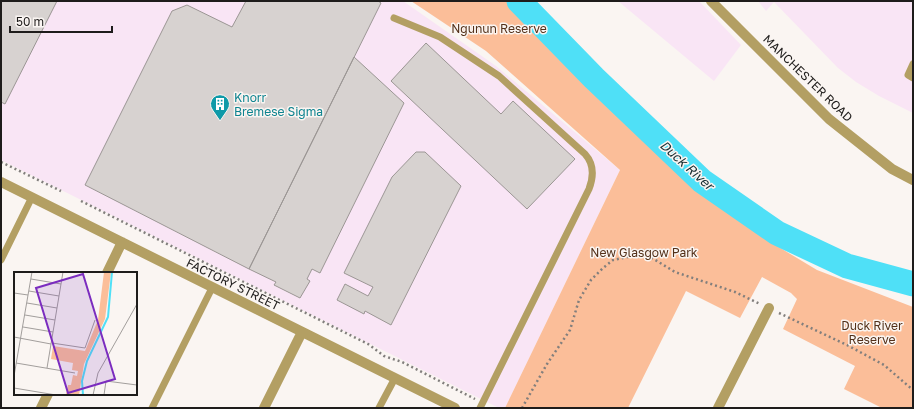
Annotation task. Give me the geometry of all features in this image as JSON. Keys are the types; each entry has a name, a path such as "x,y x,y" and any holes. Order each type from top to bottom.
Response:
{"street":[{"name":"MANCHESTER ROAD","path":"711,1 829,119 892,169 913,180"},
{"name":"FACTORY STREET","path":"1,182 455,408"},
{"path":"107,272 122,242"},
{"path":"718,408 769,308"},
{"path":"264,408 302,332"},
{"path":"41,408 48,395"}],"lane":[{"path":"394,18 440,37 499,76 585,154 590,159 592,166 593,173 590,188 481,405"},
{"path":"913,64 908,75 913,78"},
{"path":"1,260 32,197"},
{"path":"152,408 212,288"},
{"path":"379,408 395,378"}],"path":[{"path":"1,162 61,191"},
{"path":"81,201 368,344 384,356 402,362 481,405"},
{"path":"522,408 547,364 570,330 579,300 591,280 613,260 638,255 652,258 676,272 734,292 848,345 884,365 913,390"}],"shaded area":[{"path":"1,1 403,1 496,66 620,170 505,408 499,408 1,160"},
{"path":"618,1 699,1 741,45 714,81"},
{"path":"758,1 913,1 913,113 879,96 856,82 838,68 774,2 766,11"}],"green space":[{"path":"411,1 510,1 640,132 721,208 777,246 817,270 913,307 913,408 882,408 844,389 855,366 783,329 797,299 791,293 762,277 740,318 686,291 628,408 505,408 620,170 486,51"}],"building":[{"path":"1,1 57,1 5,104 1,102"},
{"name":"Knorr Bremese Sigma","path":"246,1 378,1 381,3 249,269 85,185 172,11 187,5 232,27"},
{"path":"426,43 501,114 513,101 575,159 527,209 391,81"},
{"path":"354,57 404,103 320,273 312,269 307,279 310,281 300,298 274,285 276,282 249,269"},
{"path":"416,152 425,152 461,186 391,325 365,311 364,314 337,300 345,284 368,296 373,287 344,273 392,177"}],"waterway":[{"name":"Duck River","path":"519,1 594,78 702,181 777,233 847,266 913,284"}],"place":[{"name":"Knorr Bremese Sigma","path":"220,121"}],"park label":[{"name":"Ngunun Reserve","path":"499,28"},
{"name":"New Glasgow Park","path":"644,252"},
{"name":"Duck River Reserve","path":"872,332"}]}
